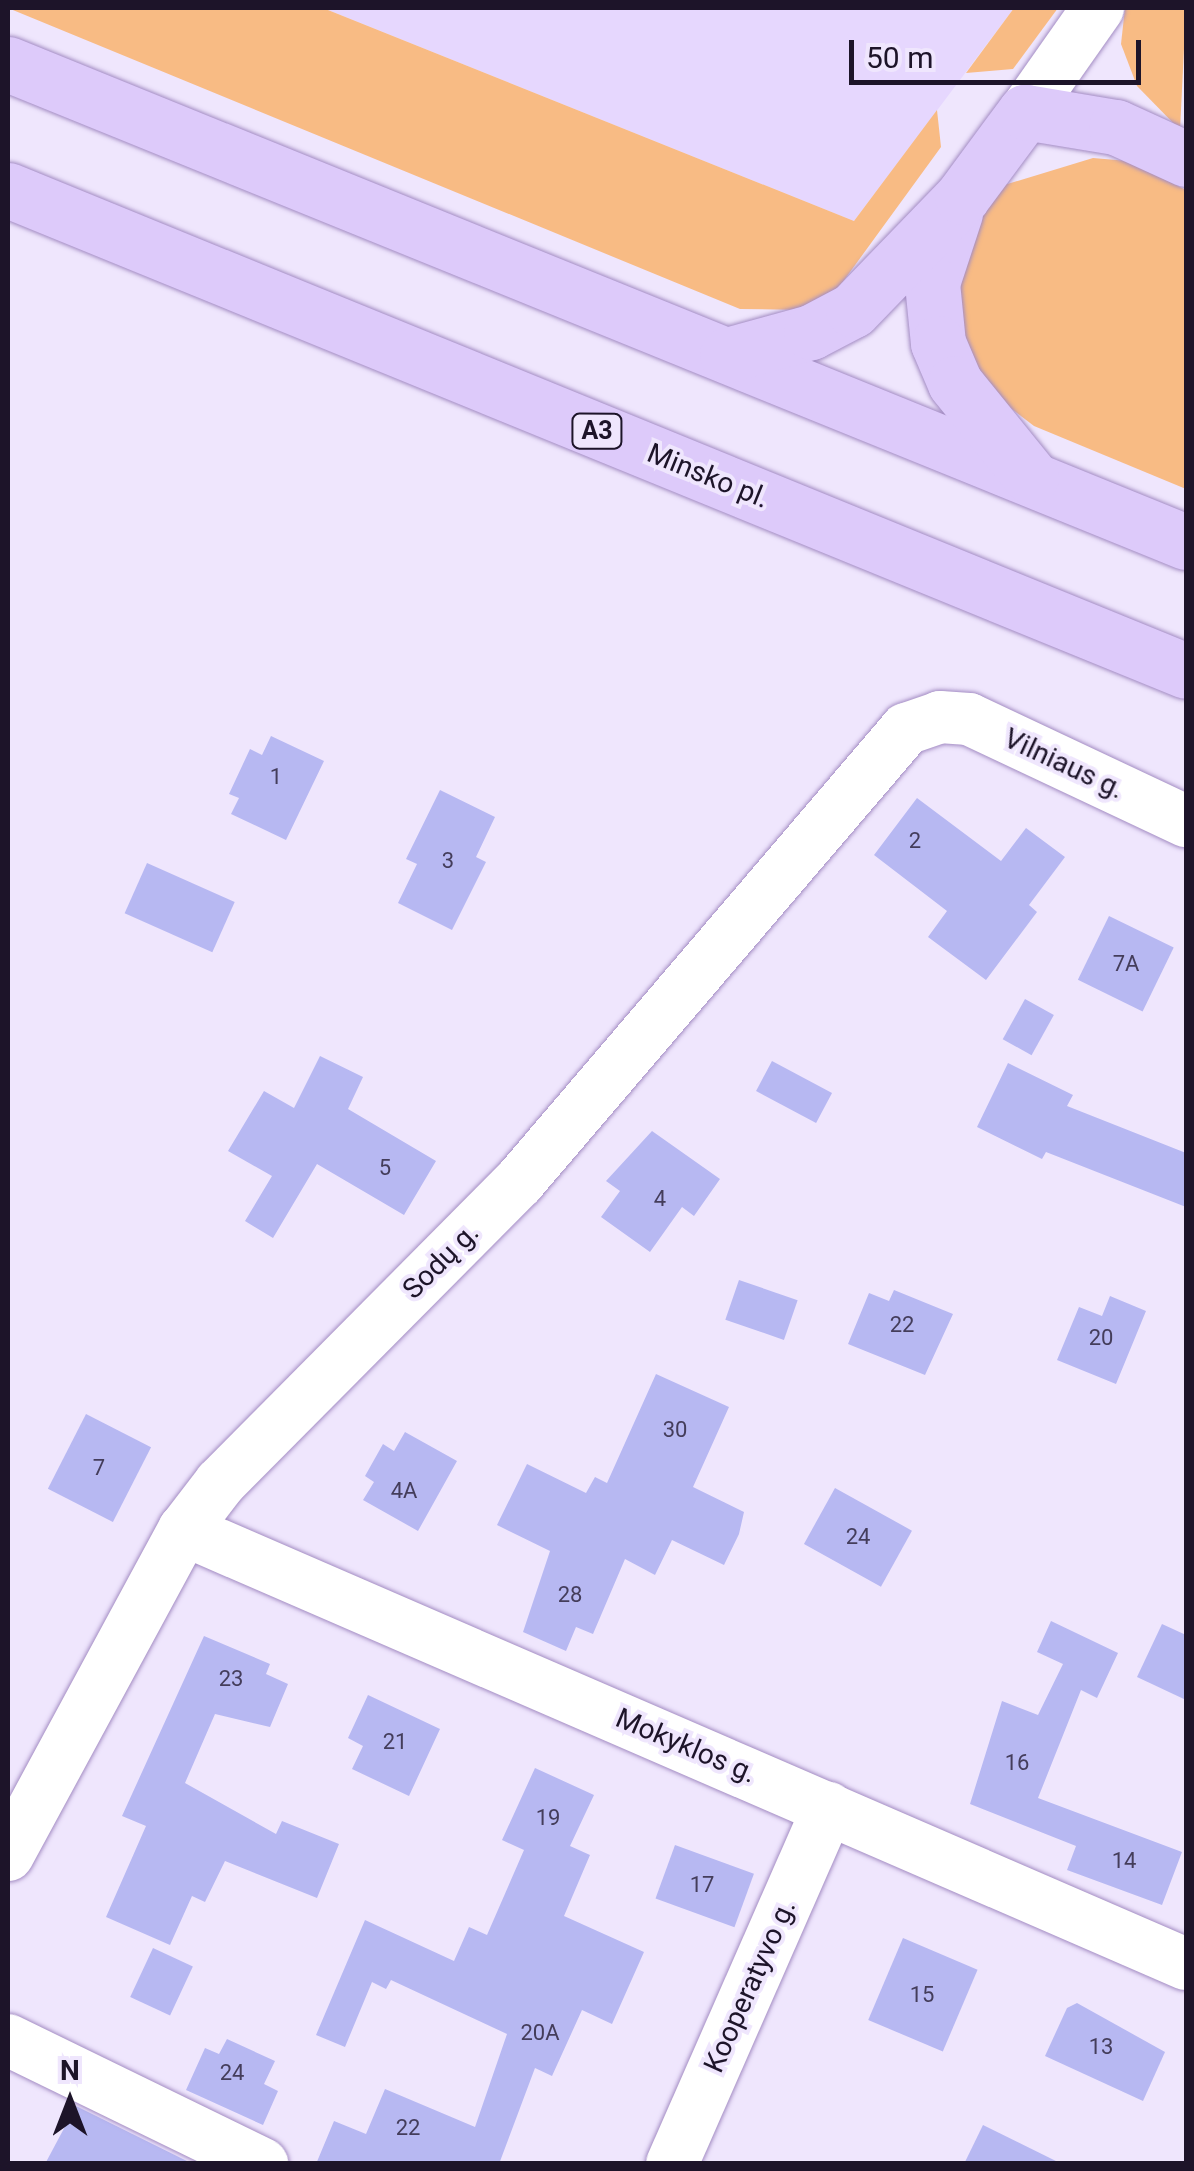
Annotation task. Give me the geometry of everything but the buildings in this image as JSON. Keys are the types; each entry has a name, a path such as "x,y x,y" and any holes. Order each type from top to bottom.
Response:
{"highway":[{"path":"8,64 1186,542"},
{"path":"728,355 811,332 852,310 962,197 1025,112 1116,127 1186,159"},
{"name":"Minsko pl.","path":"8,190 1186,671"},
{"path":"962,197 932,282 938,343 955,383 1034,480"}],"street":[{"path":"1025,112 1098,8"},
{"name":"Vilniaus g.","path":"940,717 969,719 1186,821"},
{"name":"Sodų g.","path":"8,1855 184,1530 220,1483 519,1182 890,745 906,728 940,717"},
{"name":"Mokyklos g.","path":"184,1530 1186,1964"},
{"name":"Kooperatyvo g.","path":"672,2164 828,1808"},
{"path":"8,2040 262,2164"}],"shaded area":[{"path":"8,8 323,8 854,221 937,110 941,147 834,294 805,310 740,309"},
{"path":"323,8 1014,8 854,221"},
{"path":"1014,8 1058,8 1013,69 966,73"},
{"path":"1125,8 1186,8 1180,130 1137,86 1121,44"},
{"path":"1093,158 1128,161 1186,190 1186,489 1034,426 995,396 964,350 956,260 971,223 1001,186"}]}
